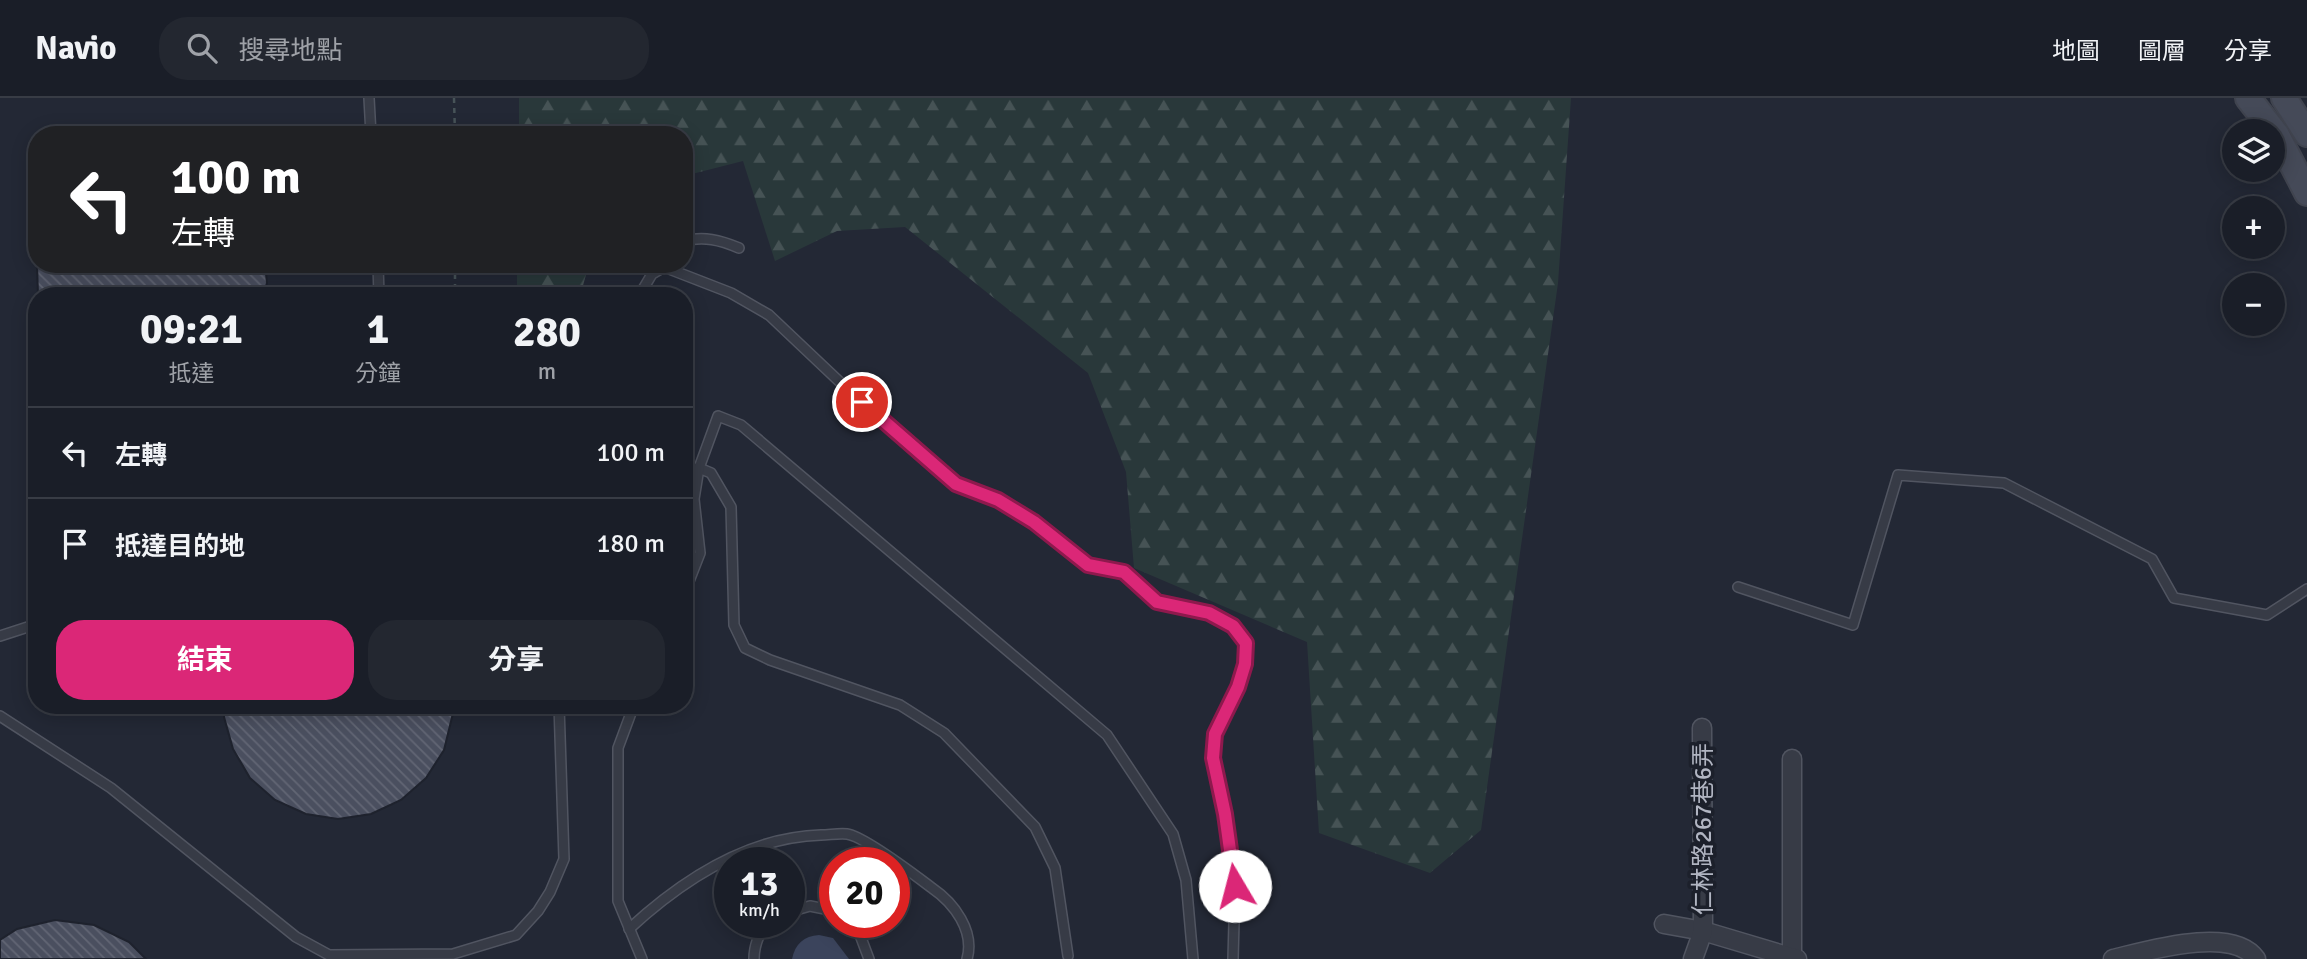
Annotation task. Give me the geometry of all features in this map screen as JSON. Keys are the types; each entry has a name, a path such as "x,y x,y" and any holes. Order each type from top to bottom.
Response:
{"main road":[{"path":"2248,98 2277,135 2307,193"},
{"path":"2284,98 2307,134"}],"street":[{"name":"仁林路267巷6弄","path":"1693,959 1703,931 1702,727"},
{"path":"1664,924 1703,931 1759,953 1795,958 1792,759"},
{"path":"2113,959 2175,945 2212,942 2232,943 2250,950 2256,959"}],"lane":[{"path":"369,98 371,126"},
{"path":"693,239 721,240 739,248"},
{"path":"681,273 731,293 769,315 843,385 956,484 998,500 1034,522 1088,565 1124,572 1157,602 1209,613 1233,626 1246,643 1245,664 1238,687 1215,734 1213,758 1225,814 1235,886 1234,959"},
{"path":"644,287 652,274"},
{"path":"693,571 700,553 694,499 699,468 718,416 741,425 1107,735 1172,834 1186,880 1193,959"},
{"path":"693,468 711,473 731,506 734,625 745,648 770,660 900,705 944,733 1035,827 1055,868 1068,956"},
{"path":"1738,587 1853,625 1898,475 2004,483 2152,559 2174,598 2267,615 2307,589"},
{"path":"0,636 28,627"},
{"path":"0,716 111,788 296,937 329,957 453,954 516,935 538,911 564,859 559,714"},
{"path":"631,714 618,748 618,901 642,959"},
{"path":"629,929 658,902 737,853 798,836 849,834 891,858 947,898 967,930 967,959"},
{"path":"754,959 758,938"},
{"path":"861,938 869,959"}],"path":[{"path":"454,98 455,126"}],"green space":[{"path":"519,98 1571,98 1558,283 1481,830 1430,873 1319,833 1307,642 1134,568 1126,472 1088,373 905,227 837,231 775,261 743,161 693,174 693,126 519,126"},
{"path":"517,273 586,273 583,287 517,287"}],"water":[{"path":"819,935 819,938 833,938 849,959 792,959 795,949 809,937"}],"building":[{"path":"37,273 266,273 267,283 266,287 38,287"},
{"path":"224,714 453,714 444,750 426,778 401,800 371,814 338,819 306,814 275,800 250,778 233,749"},
{"path":"55,920 94,925 129,942 146,959 0,959 0,940 17,929"}],"route":[{"path":"862,402 956,484 998,500 1034,522 1088,565 1124,572 1157,602 1209,613 1233,626 1246,643 1245,664 1238,687 1215,734 1213,758 1225,814 1235,886"}]}
